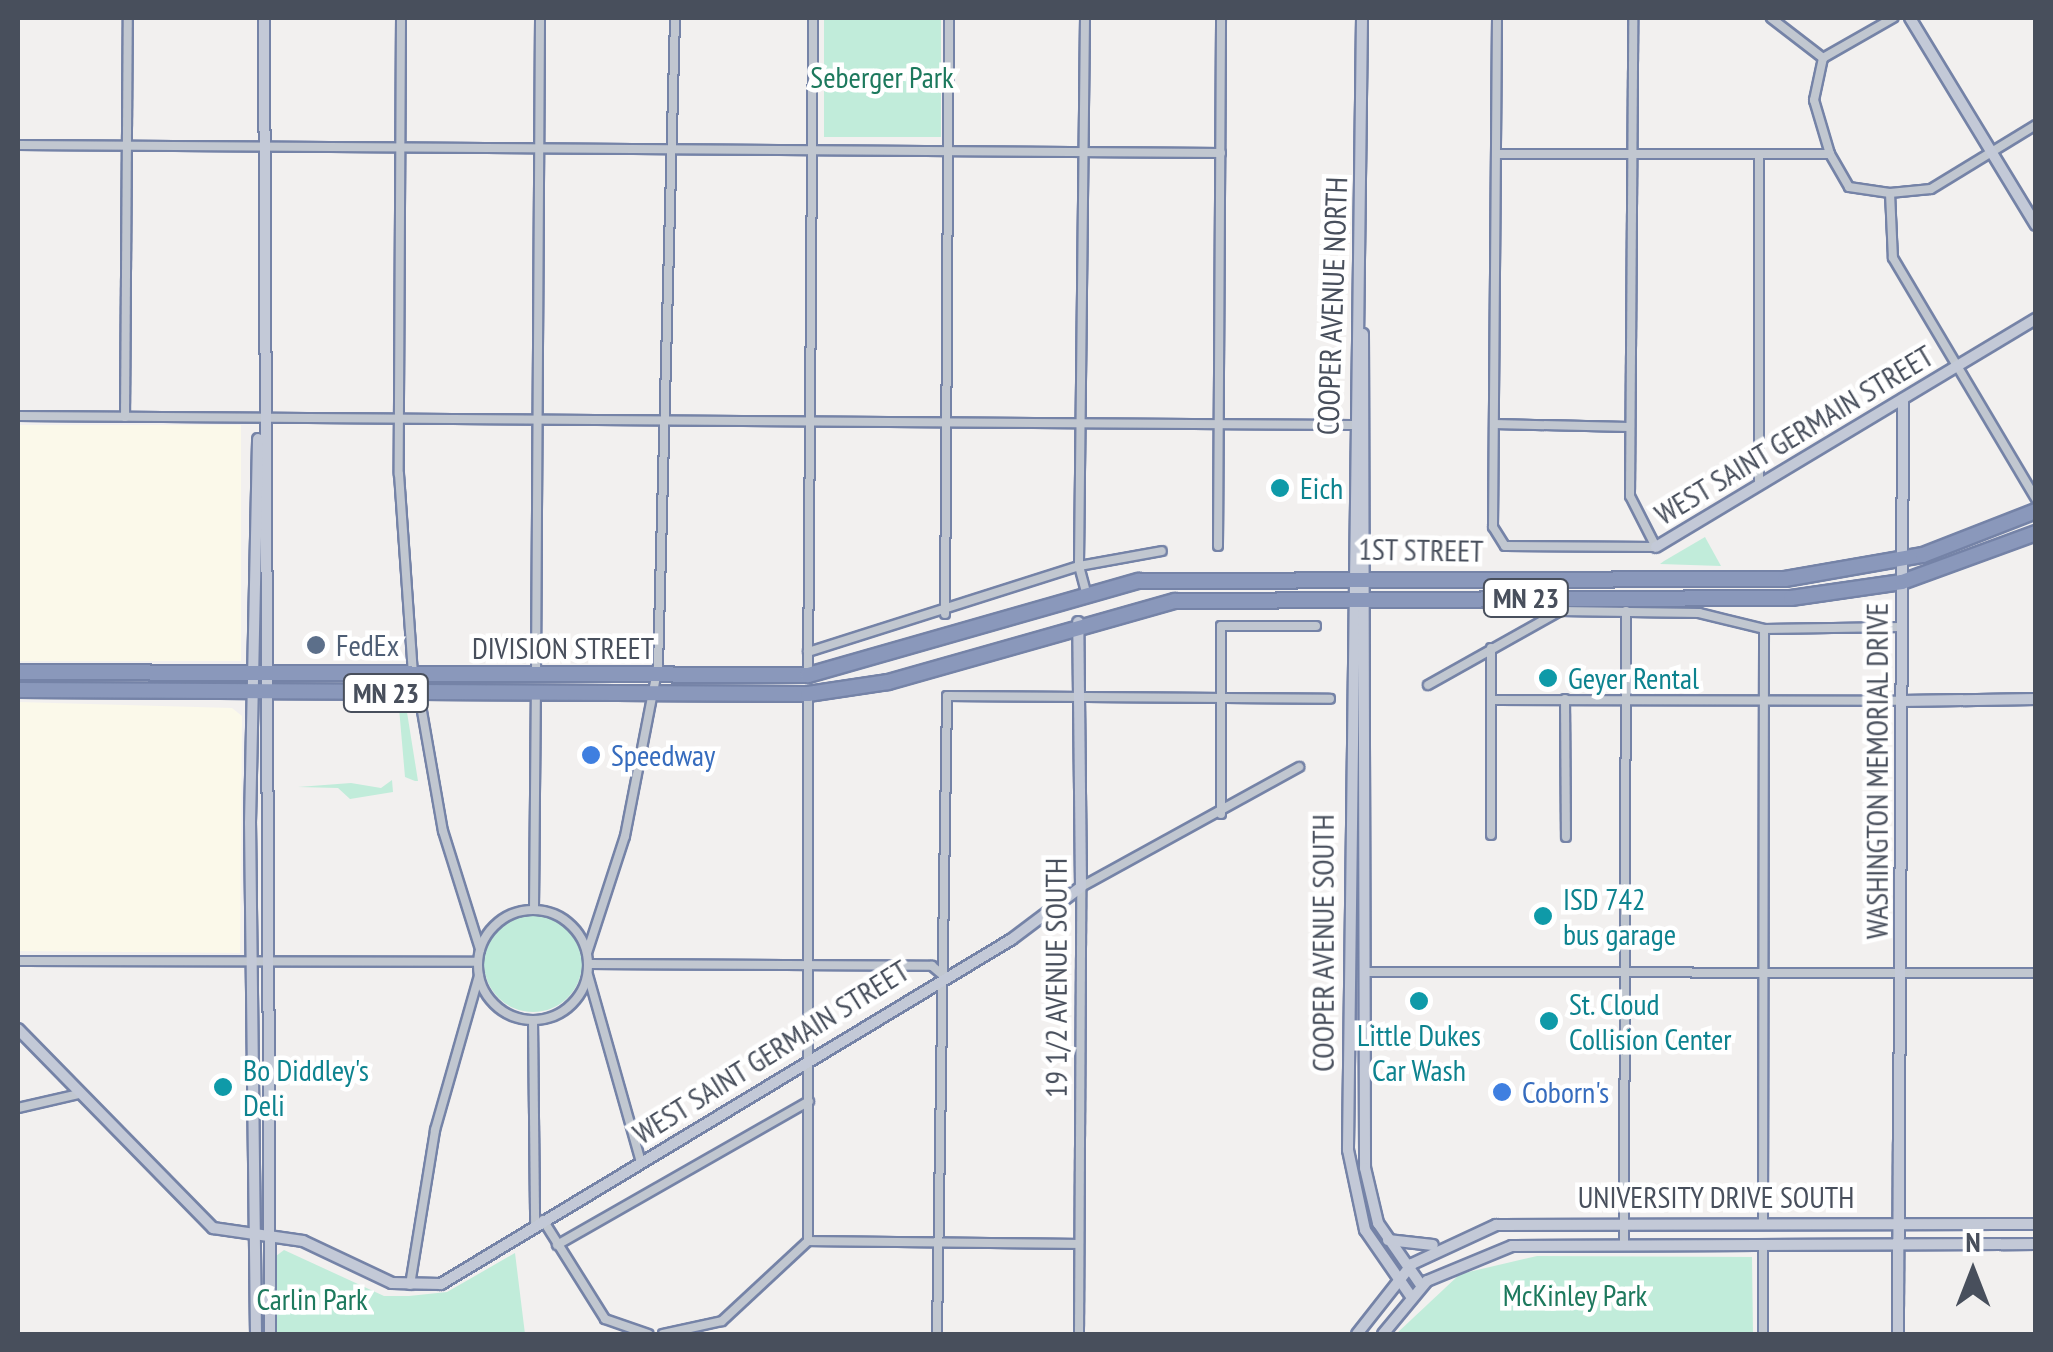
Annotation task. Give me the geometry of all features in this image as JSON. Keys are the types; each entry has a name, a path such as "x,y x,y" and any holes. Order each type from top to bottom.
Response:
{"highway":[{"name":"1ST STREET","path":"808,675 914,652 1086,592 1184,577 1785,578 1903,560 2036,511"},
{"name":"1ST STREET","path":"808,694 918,674 1078,622 1200,598 1767,598 1902,582 2034,537"},
{"name":"DIVISION STREET","path":"18,672 808,675"},
{"name":"DIVISION STREET","path":"18,690 808,694"}],"street":[{"path":"125,417 128,18"},
{"path":"264,18 260,692 270,961 270,1334"},
{"path":"401,18 400,419 413,675"},
{"path":"536,676 540,18"},
{"path":"641,1162 588,975 588,953 657,676 669,420 675,18"},
{"path":"808,675 813,18"},
{"path":"945,614 949,18"},
{"path":"1086,18 1079,566 1086,592"},
{"path":"1218,546 1222,18"},
{"name":"COOPER AVENUE NORTH","path":"1350,596 1352,425 1361,308 1362,18"},
{"path":"1497,18 1494,424 1629,427"},
{"path":"1632,18 1630,496 1656,547"},
{"path":"1770,18 1822,58"},
{"path":"1893,18 1822,58 1814,100 1830,154 1849,187 1890,193 1930,190 2036,126"},
{"path":"1910,18 2036,225"},
{"path":"18,145 1220,153"},
{"path":"1496,154 1830,154"},
{"path":"1759,154 1759,485"},
{"path":"1890,193 1893,258 2036,500"},
{"path":"1361,308 1368,577 1366,1168 1386,1239 1422,1285 1382,1334"},
{"name":"WEST SAINT GERMAIN STREET","path":"1494,424 1493,527 1506,546 1656,547 2036,319"},
{"name":"WASHINGTON MEMORIAL DRIVE","path":"1898,1334 1903,399"},
{"path":"18,416 1352,425"},
{"path":"808,652 945,614 1079,566 1162,551"},
{"name":"COOPER AVENUE SOUTH","path":"1350,596 1348,1150 1359,1213 1395,1279 1410,1296"},
{"path":"1624,1245 1629,700 1626,611"},
{"path":"1428,685 1544,614 1700,612 1764,629 1901,626"},
{"name":"19 1/2 AVENUE SOUTH","path":"1078,622 1083,696 1079,1334"},
{"path":"1221,814 1222,626 1316,626"},
{"path":"1763,1222 1764,629"},
{"path":"1491,648 1491,835"},
{"path":"256,1334 256,961 250,782 260,692"},
{"path":"419,694 442,831 480,949"},
{"path":"534,910 536,694"},
{"path":"808,694 808,1241"},
{"path":"937,1334 944,1242 947,696 1330,699"},
{"path":"1493,700 2036,698"},
{"path":"1565,700 1566,837"},
{"name":"WEST SAINT GERMAIN STREET","path":"410,1285 441,1284 808,1062 1081,887 1221,814 1299,767"},
{"path":"18,1028 213,1228 269,1236 410,1285 435,1130 479,976 480,949 500,920 534,910 568,922 588,953"},
{"path":"18,960 478,962"},
{"path":"588,964 932,966 944,976"},
{"path":"1366,972 2036,973"},
{"path":"479,976 498,1008 534,1020 568,1008 588,975"},
{"path":"534,1020 539,1222 605,1318 648,1334"},
{"path":"18,1108 79,1094"},
{"name":"WEST SAINT GERMAIN STREET","path":"557,1245 809,1101"},
{"name":"UNIVERSITY DRIVE SOUTH","path":"1407,1268 1444,1243 1496,1225 2036,1224"},
{"path":"1386,1239 1405,1248 1444,1243"},
{"path":"662,1334 722,1321 808,1241 1079,1244"},
{"path":"1763,1244 1763,1334"},
{"name":"UNIVERSITY DRIVE SOUTH","path":"1422,1285 1501,1247 2036,1244"},
{"path":"1356,1334 1407,1268"}],"shaded area":[{"path":"18,425 241,425 241,661 18,661"},
{"path":"18,702 232,708 242,716 240,953 18,951"}],"green space":[{"name":"Seberger Park","path":"824,18 941,18 941,137 824,137"},
{"path":"1705,537 1721,566 1660,564 1664,561"},
{"path":"406,706 418,781 405,777 399,708 359,708"},
{"path":"392,780 393,792 350,799 338,788 298,787 351,783 381,788"},
{"path":"533,914 552,918 567,929 578,944 582,963 578,982 567,997 552,1008 533,1012 514,1008 499,997 488,982 484,963 488,944 499,929 514,918"},
{"name":"Carlin Park","path":"284,1250 384,1296 447,1292 515,1253 525,1334 277,1334 276,1256"},
{"name":"McKinley Park","path":"1537,1256 1752,1257 1753,1334 1396,1334 1460,1274"}],"place":[{"name":"Eich","path":"1280,488"},
{"name":"FedEx","path":"316,645"},
{"name":"Geyer Rental","path":"1548,678"},
{"name":"Speedway","path":"591,755"},
{"name":"ISD 742 bus garage","path":"1543,916"},
{"name":"Little Dukes Car Wash","path":"1419,1001"},
{"name":"St. Cloud Collision Center","path":"1549,1021"},
{"name":"Bo Diddley's Deli","path":"223,1087"},
{"name":"Coborn's","path":"1502,1092"}]}
